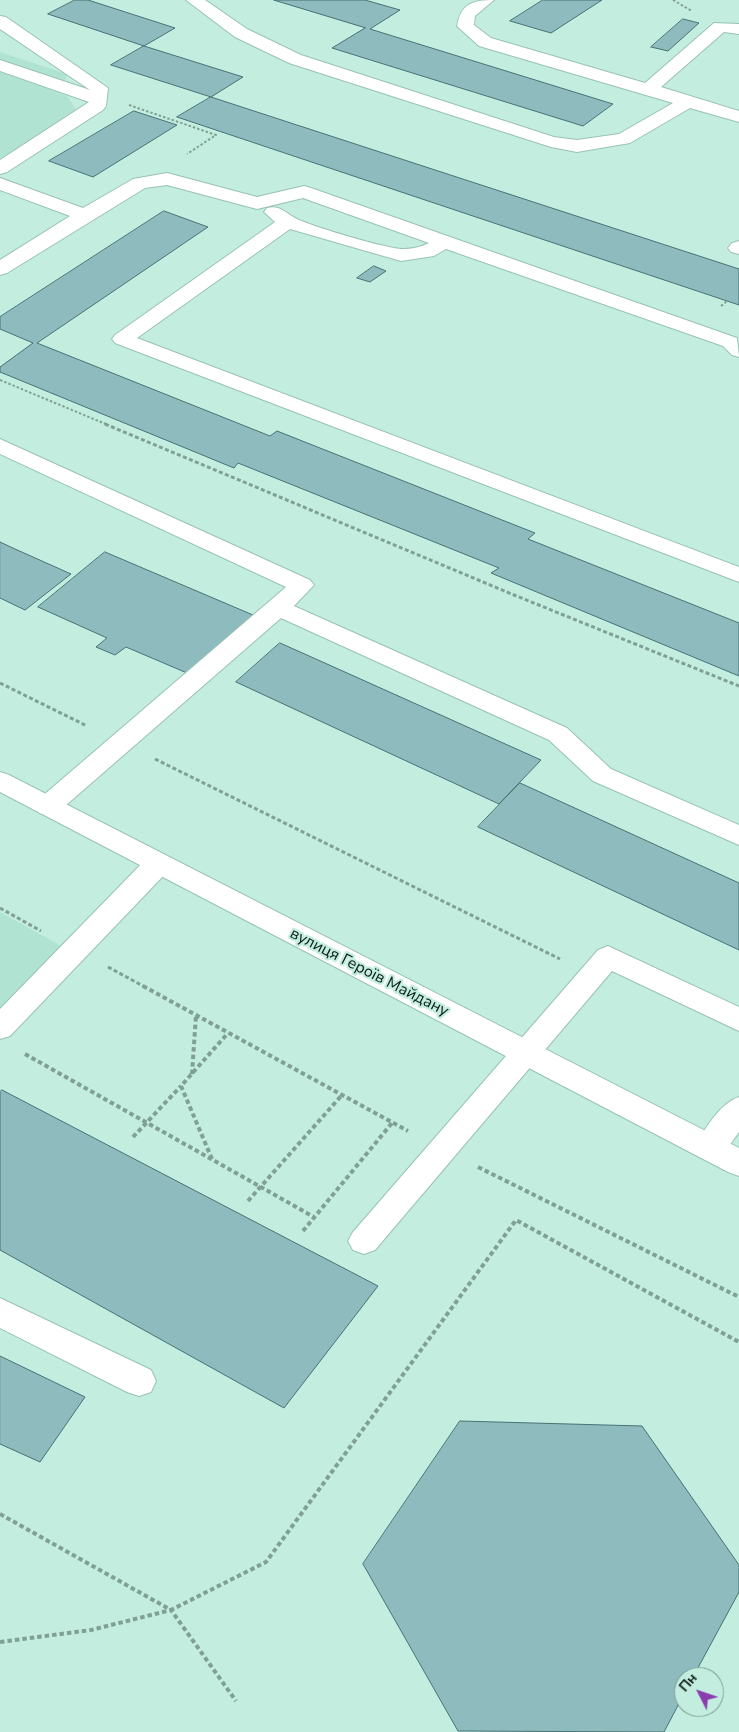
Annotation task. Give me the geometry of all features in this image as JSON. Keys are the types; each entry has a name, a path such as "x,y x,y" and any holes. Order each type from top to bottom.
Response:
{"main road":[{"path":"194,0 241,34 295,59 551,142 577,146 624,139 688,102"},
{"path":"486,0 467,14 465,26 485,42 648,89 739,118"},
{"path":"0,21 99,88 97,106 0,168"},
{"path":"648,89 720,27 739,29"},
{"path":"0,66 98,99"},
{"path":"0,269 85,215 140,183 167,179 257,203 280,214 288,222 319,234 401,255 427,252 444,242"},
{"path":"0,184 85,215"},
{"path":"257,203 304,192 730,342 739,351"},
{"path":"288,222 122,340 739,575"},
{"path":"0,446 302,585 278,608 48,806"},
{"path":"278,608 558,734 602,775 739,836"},
{"name":"вулиця Героїв Майдану","path":"0,781 739,1163"},
{"path":"0,1028 158,864"},
{"path":"364,1241 608,957 739,1020"},
{"path":"710,1148 739,1109"},
{"path":"0,1312 140,1380"}],"path":[{"path":"98,99 111,99 216,135 140,183"},
{"path":"0,380 514,595 739,686"},
{"path":"0,683 593,976"},
{"path":"0,908 442,1149 739,1297"},
{"path":"192,1074 196,1015"},
{"path":"133,1137 148,1123 228,1033"},
{"path":"17,1050 314,1218"},
{"path":"181,1086 212,1160"},
{"path":"248,1201 342,1095"},
{"path":"303,1231 392,1122"},
{"path":"0,1642 91,1630 171,1610 266,1562 516,1220 739,1342"},
{"path":"0,1514 171,1610 236,1701"}],"shaded area":[{"path":"0,52 67,74 66,79 50,90 67,96 77,111 0,158"},
{"path":"0,912 65,948 0,1014"}],"building":[{"path":"75,0 88,0 175,28 144,46 48,14"},
{"path":"274,0 365,0 400,10 370,29 613,104 583,126 332,48 365,28"},
{"path":"543,0 602,0 551,33 510,21"},
{"path":"683,19 699,23 668,51 651,47"},
{"path":"144,46 243,77 211,97 111,65"},
{"path":"211,97 739,269 739,305 177,117"},
{"path":"134,111 177,125 93,177 49,161"},
{"path":"164,211 208,227 37,343 270,436 277,431 535,533 528,539 739,623 739,676 491,573 499,568 238,463 234,468 0,372 0,367 33,343 0,329 0,317"},
{"path":"374,266 386,271 370,282 357,278"},
{"path":"0,542 71,574 25,610 0,598"},
{"path":"105,552 253,615 187,673 126,647 115,655 96,647 107,638 38,607"},
{"path":"280,643 541,760 499,804 236,682"},
{"path":"520,783 739,883 739,950 478,827"},
{"path":"2,1090 378,1286 284,1408 0,1250 0,1092"},
{"path":"0,1356 85,1397 40,1462 0,1444"},
{"path":"460,1421 642,1426 739,1565 739,1592 698,1667 674,1667 674,1713 664,1732 458,1731 363,1564"}]}
